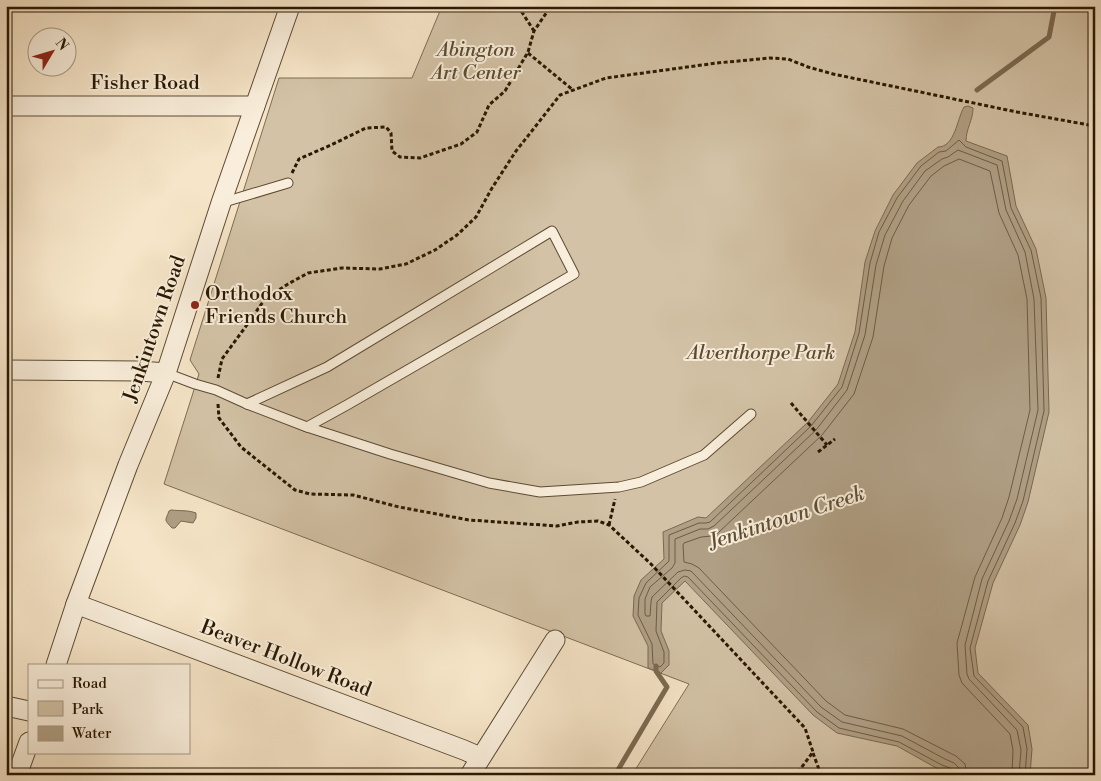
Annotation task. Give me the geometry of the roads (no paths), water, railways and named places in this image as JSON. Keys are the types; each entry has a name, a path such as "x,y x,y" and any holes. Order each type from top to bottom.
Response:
{"street":[{"name":"Jenkintown Road","path":"56,664 76,604 128,465 166,373 221,203 290,6"},
{"name":"Fisher Road","path":"6,106 255,106"},
{"path":"6,370 140,371 166,373"},
{"name":"Beaver Hollow Road","path":"76,604 455,746 480,758"},
{"path":"470,775 555,640"},
{"path":"6,706 28,712"},
{"path":"17,775 28,745"}],"lane":[{"path":"221,203 288,183"},
{"path":"247,404 326,368 552,231 574,274 347,405 307,426"},
{"path":"166,373 216,390 247,404 307,426 390,454 489,484 540,492 619,487 641,482 704,455 752,414"}],"water":[{"path":"964,107 973,108 966,141 1007,156 1016,206 1036,249 1046,298 1049,412 1028,502 1020,525 993,583 975,648 978,673 1028,725 1032,749 1030,775 954,775 940,770 897,746 837,733 813,715 685,581 662,603 661,631 669,651 669,665 661,673 648,668 648,646 633,616 634,596 641,580 664,559 663,532 698,517 706,518 808,422 838,384 855,332 865,262 875,231 893,195 917,163 938,147 944,146 952,138"},
{"path":"171,510 196,513 196,518 193,523 181,521 175,528 172,528 166,520"}],"waterway":[{"name":"Jenkintown Creek","path":"977,90 1049,37 1055,6"},
{"name":"Jenkintown Creek","path":"615,775 667,687 656,671 656,666"}],"place":[{"name":"Orthodox Friends Church","path":"195,305"}],"park label":[{"name":"Abington Art Center","path":"476,62"},
{"name":"Alverthorpe Park","path":"761,353"}]}
